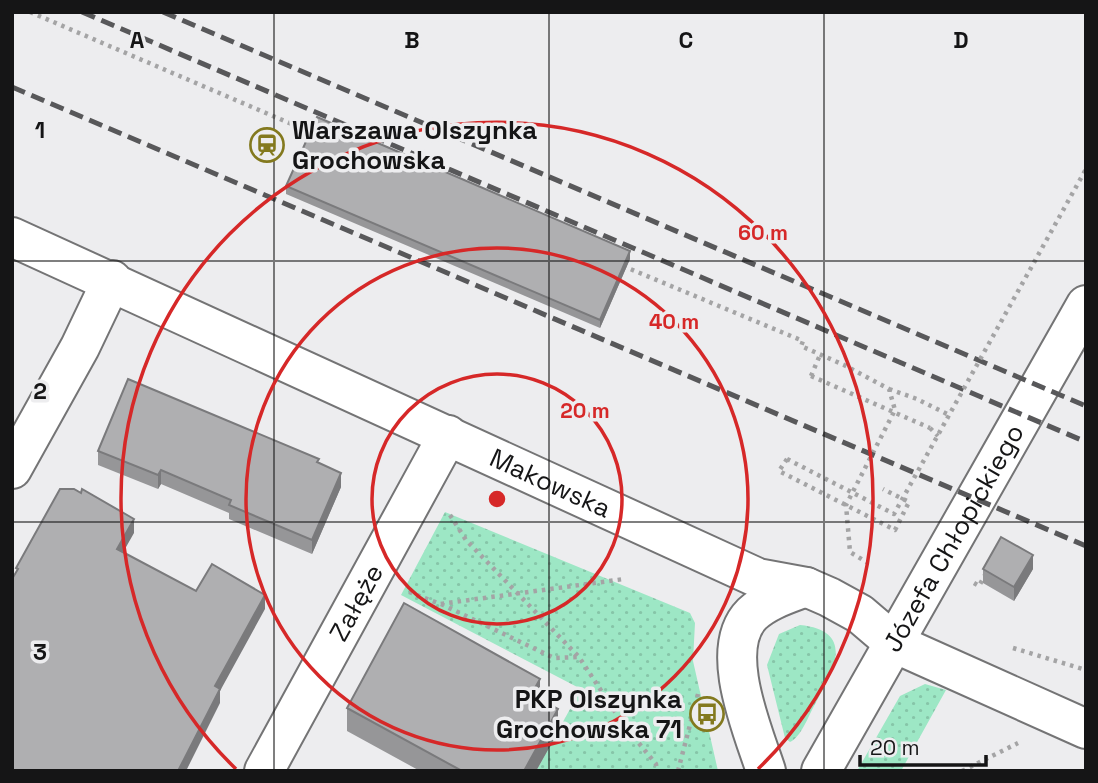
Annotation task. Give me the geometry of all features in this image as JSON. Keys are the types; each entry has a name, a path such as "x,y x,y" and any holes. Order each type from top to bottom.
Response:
{"street":[{"name":"Makowska","path":"12,237 113,280 758,578 806,587 860,614 894,643 1086,729"},
{"path":"12,469 80,347 113,280"},
{"name":"Józefa Chłopickiego","path":"821,771 1086,304"},
{"name":"Załęże","path":"264,771 448,435"},
{"path":"766,771 744,704 737,662 738,643 751,616 766,604 806,587"}],"path":[{"path":"30,12 321,137"},
{"path":"903,498 883,489 909,502 895,530 779,471 786,459 894,514 903,498 938,436 1086,169"},
{"path":"612,261 803,341 801,346 949,415"},
{"path":"820,355 811,376 930,428 938,436"},
{"path":"868,563 850,552 846,505 895,410 889,389"},
{"path":"448,512 466,540 579,657 623,724 658,769"},
{"path":"976,585 979,586 987,572"},
{"path":"440,604 624,579"},
{"path":"398,588 440,604 554,658 579,657"},
{"path":"678,771 700,687"},
{"path":"962,771 1028,739"}],"green space":[{"path":"445,512 690,613 695,623 693,661 718,771 536,771 581,689 401,595"},
{"path":"800,625 818,629 829,636 835,645 835,656 833,668 804,726 790,742 785,738 767,665 779,634"},
{"path":"925,684 946,690 901,771 857,771 900,696"}],"building":[{"path":"317,117 630,251 600,320 286,186"},
{"path":"128,379 319,459 317,462 341,473 312,540 229,505 231,500 161,470 158,475 98,451"},
{"path":"60,489 74,489 81,493 82,489 134,519 117,549 196,591 212,564 265,595 215,686 220,689 178,771 12,771 12,579"},
{"path":"1001,537 1033,555 1014,587 983,569"},
{"path":"404,603 540,679 531,695 558,709 524,771 462,771 347,708"}],"railway":[{"path":"82,12 1086,442"},
{"path":"163,12 1086,406"},
{"path":"12,87 1086,546"}],"place":[{"name":"Warszawa Olszynka Grochowska","path":"267,145"},
{"name":"PKP Olszynka Grochowska 71","path":"707,714"}]}
